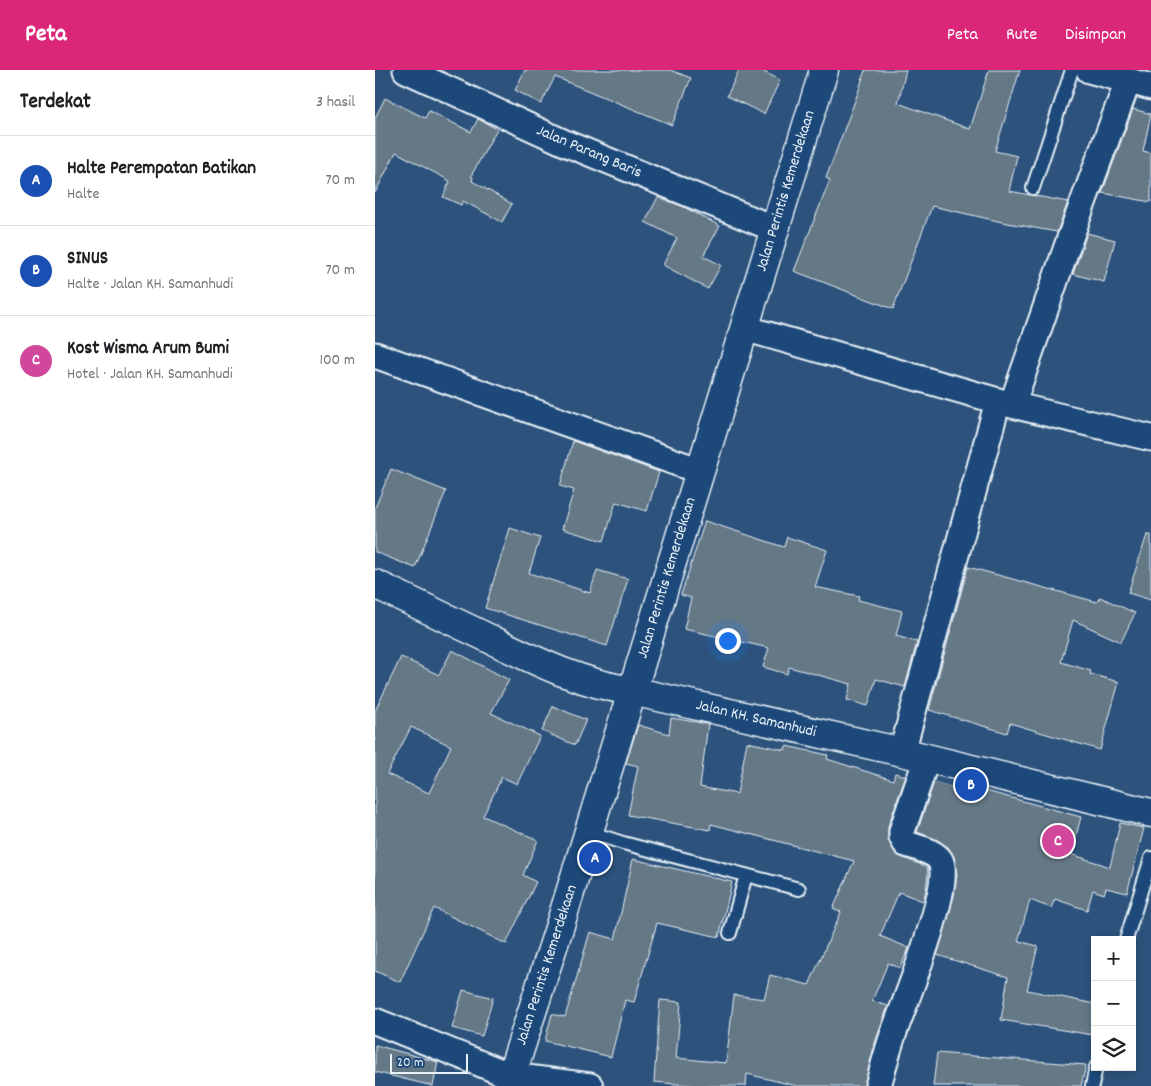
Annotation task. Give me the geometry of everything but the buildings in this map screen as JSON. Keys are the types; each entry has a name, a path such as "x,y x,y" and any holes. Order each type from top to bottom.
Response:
{"street":[{"name":"Jalan Parang Baris","path":"406,70 565,143 775,229"},
{"name":"Jalan Perintis Kemerdekaan","path":"510,1081 589,832 824,70"},
{"path":"878,1086 893,1036 938,906 943,869 939,859 934,854 906,844 902,837 902,831 914,755 1005,403 1070,238 1140,84 1089,70"},
{"path":"744,328 1005,403 1151,438"},
{"path":"375,355 700,471"},
{"name":"Jalan KH. Samanhudi","path":"375,584 542,664 578,679 914,755 1151,813"},
{"path":"375,1021 510,1081 590,1086"}],"lane":[{"path":"1033,188 1072,70"},
{"path":"589,832 799,889"},
{"path":"1128,936 1151,858"},
{"path":"730,933 746,875"},
{"path":"1092,1086 1095,1071"}],"place":[{"name":"SINUS","path":"971,785"},
{"name":"Kost Wisma Arum Bumi","path":"1058,841"},
{"name":"Halte Perempatan Batikan","path":"595,858"}]}
